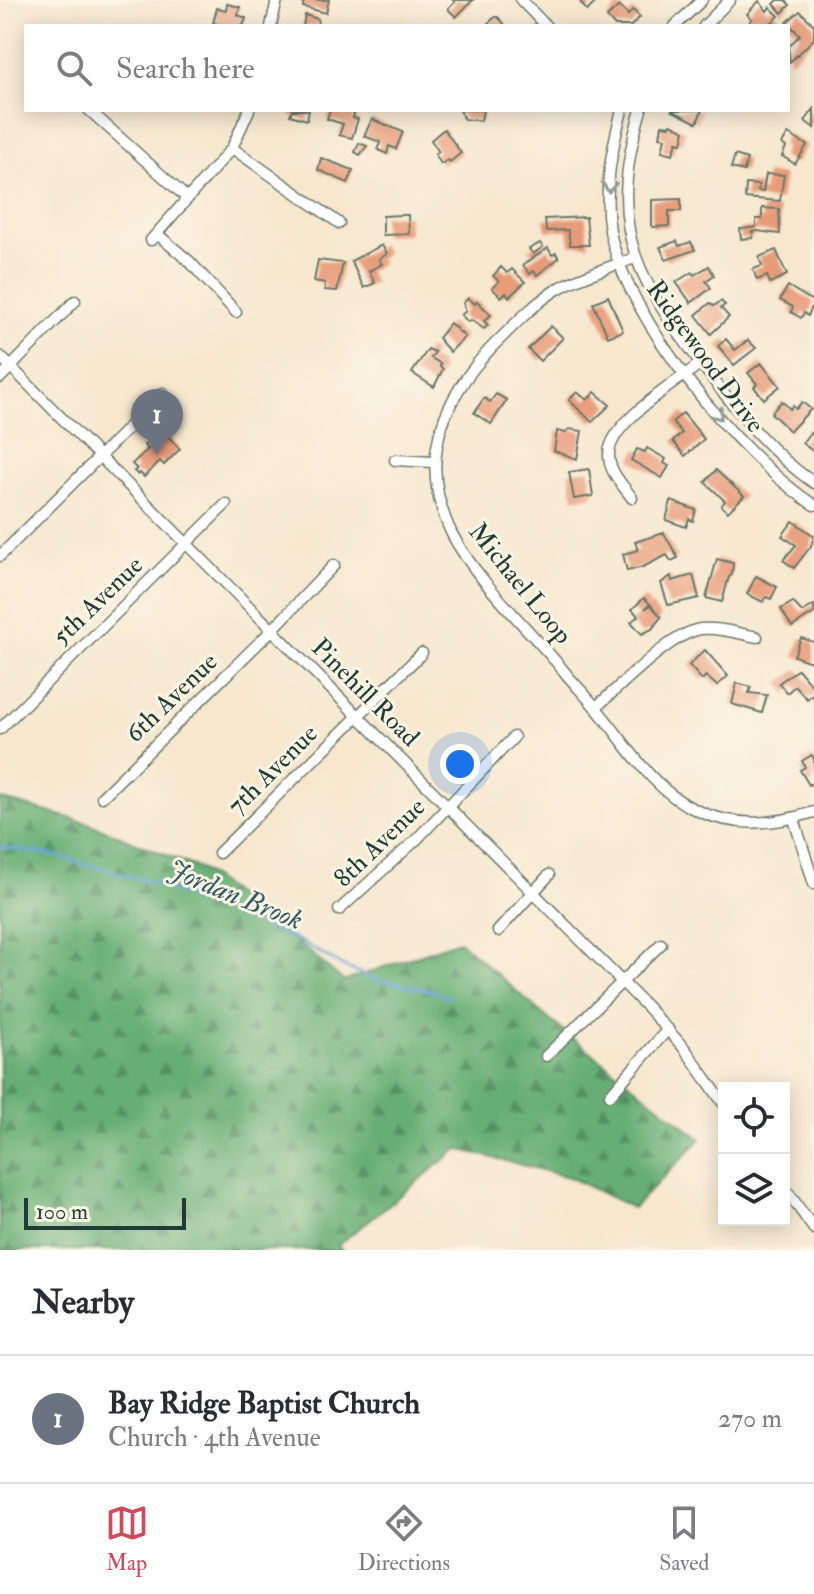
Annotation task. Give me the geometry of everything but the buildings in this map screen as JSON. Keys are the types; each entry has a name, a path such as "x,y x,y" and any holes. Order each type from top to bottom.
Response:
{"street":[{"path":"271,24 277,0"},
{"path":"521,0 544,24"},
{"path":"677,24 702,0"},
{"path":"706,24 730,0"},
{"path":"91,112 187,198"},
{"path":"236,312 189,261 154,237 232,148 248,112"},
{"name":"Ridgewood Drive","path":"622,112 612,156 608,204 618,264 636,304 686,375 754,457 814,505"},
{"name":"Ridgewood Drive","path":"640,112 626,184 629,231 635,258 658,304 701,363 760,437 814,483"},
{"path":"232,148 339,223"},
{"name":"Michael Loop","path":"635,258 584,276 550,295 483,355 453,396 444,419 433,462 440,501 458,544 596,707 645,771 669,794 688,806 720,819 743,823 767,824 814,812"},
{"path":"0,378 75,301"},
{"name":"Pinehill Road","path":"0,356 623,982 668,1029 718,1096"},
{"path":"632,498 610,465 611,441 627,421 701,363"},
{"path":"0,556 163,393"},
{"path":"395,460 433,462"},
{"name":"5th Avenue","path":"0,729 226,504"},
{"name":"6th Avenue","path":"102,797 334,565"},
{"path":"596,707 667,646 689,632 714,629 757,637"},
{"name":"7th Avenue","path":"219,853 422,653"},
{"name":"8th Avenue","path":"339,910 417,839 514,737"},
{"path":"794,819 814,884"},
{"path":"498,931 549,875"},
{"path":"546,1056 661,944"},
{"path":"610,1095 668,1029"},
{"path":"790,1195 814,1229"}],"green space":[{"path":"0,799 88,823 200,869 277,925 344,981 459,941 545,1016 701,1139 633,1208 569,1177 458,1149 338,1245 342,1250 0,1250"}],"waterway":[{"name":"Jordan Brook","path":"0,847 53,855 151,882 300,941 344,967 378,980 450,997"}],"place":[{"name":"Bay Ridge Baptist Church","path":"157,455"}]}
